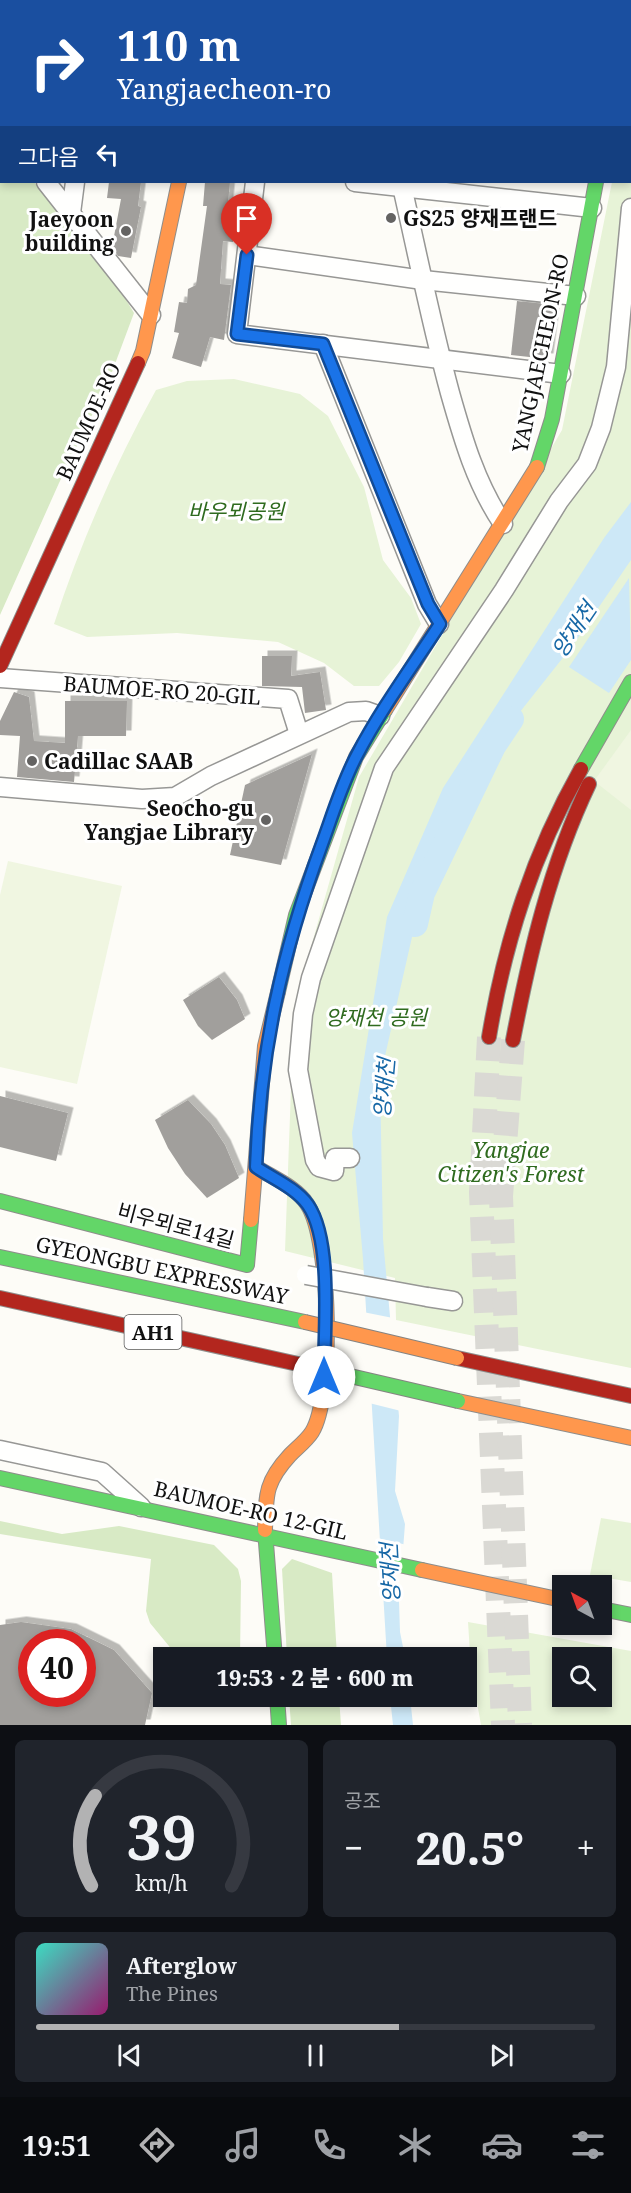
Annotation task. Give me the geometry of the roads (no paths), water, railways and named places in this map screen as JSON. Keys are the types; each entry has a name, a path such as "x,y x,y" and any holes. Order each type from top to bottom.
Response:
{"main road":[{"name":"BAUMOE-RO","path":"0,666 143,351 179,183"},
{"name":"YANGJAECHEON-RO","path":"256,1167 260,1088 265,1046 296,915 356,757 537,466 552,419 597,184"},
{"path":"513,1040 524,980 541,914 562,850 631,682"},
{"path":"489,1037 503,965 533,866 553,820 617,717 631,705"},
{"path":"256,1167 308,1204 319,1230 324,1265 324,1400 312,1432 271,1478 266,1492 265,1533 274,1647"},
{"name":"비우뫼로14길","path":"0,1201 246,1265 256,1167"},
{"name":"GYEONGBU EXPRESSWAY","path":"0,1257 305,1322 631,1396"},
{"name":"AH1","path":"0,1298 631,1438"},
{"name":"BAUMOE-RO 12-GIL","path":"0,1478 265,1533 323,1548 552,1598"},
{"path":"612,1611 631,1615"},
{"path":"278,1707 279,1725"}],"street":[{"path":"47,183 151,315"},
{"path":"71,213 75,183"},
{"path":"255,183 237,334 561,374"},
{"path":"378,183 592,208"},
{"path":"402,184 440,358 464,442 486,499 503,524"},
{"path":"350,1158 335,1158 334,1171 319,1167 315,1160 298,1070 303,1014 310,978 384,768 504,590 559,501 587,464 601,428 616,367 631,208"},
{"path":"247,255 423,280 576,296"},
{"path":"323,344 428,604 440,624"},
{"name":"BAUMOE-RO 20-GIL","path":"0,678 288,699 299,734"},
{"path":"0,787 142,798 175,797 211,776 349,712 366,711 380,716"},
{"path":"306,1275 453,1301"},
{"path":"0,1450 102,1472 141,1507"}],"water":[{"path":"631,502 631,560 573,645 493,746 422,893 380,1078 383,1239 399,1416 395,1491 405,1524 399,1601 403,1647 386,1647 363,1259 352,1133 387,917 443,788 604,538"},
{"path":"629,578 631,660 609,693 569,667"},
{"path":"391,1707 411,1707 413,1725 393,1725"}],"waterway":[{"name":"양재천","path":"415,924 422,893 493,746 511,719"}],"tunnel":[{"path":"489,1037 481,1192 503,1725"},
{"path":"513,1040 501,1196 520,1725"}],"place":[{"name":"GS25 양재프랜드","path":"391,218"},
{"name":"Jaeyoon building","path":"126,231"},
{"name":"Cadillac SAAB","path":"32,761"},
{"name":"Seocho-gu Yangjae Library","path":"266,820"}],"park label":[{"name":"바우뫼공원","path":"236,511"},
{"name":"양재천 공원","path":"376,1017"},
{"name":"Yangjae Citizen's Forest","path":"511,1162"}]}
